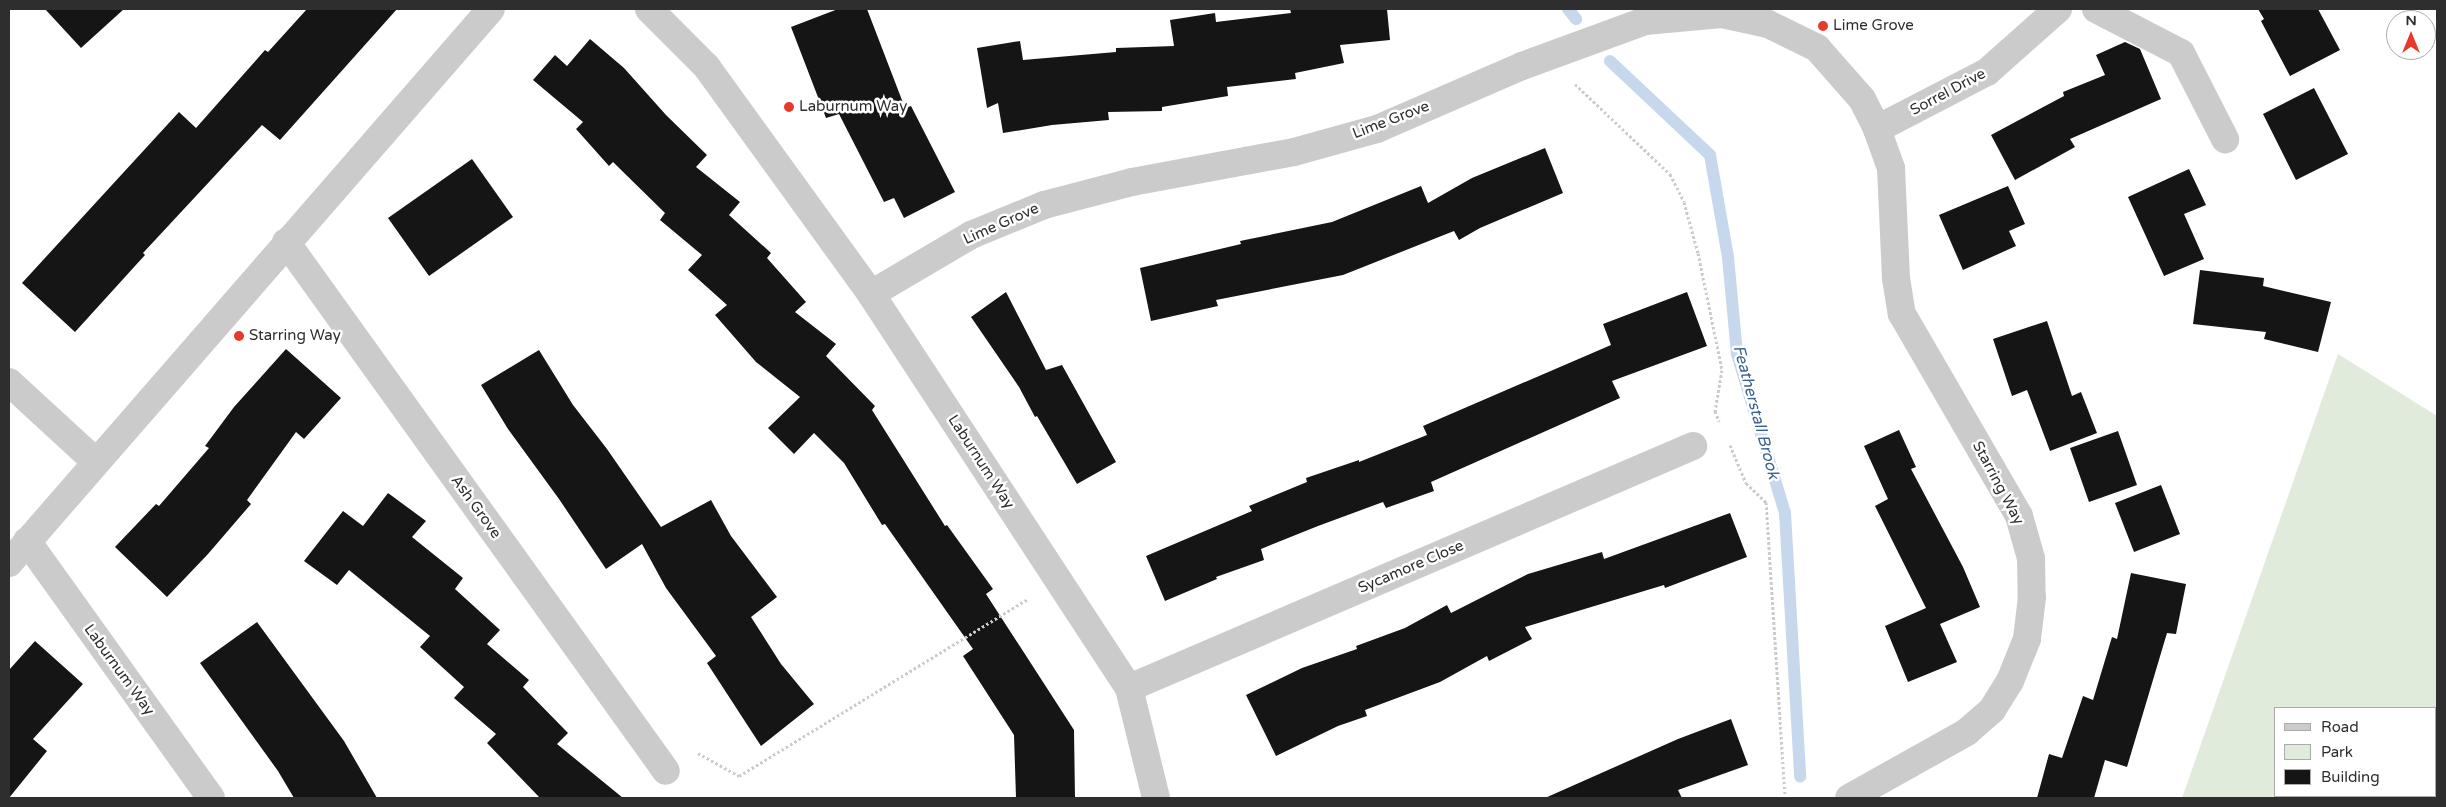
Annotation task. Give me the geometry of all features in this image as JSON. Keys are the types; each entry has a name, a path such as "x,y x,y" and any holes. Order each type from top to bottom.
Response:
{"street":[{"path":"9,563 286,242 491,9"},
{"name":"Laburnum Way","path":"649,9 706,66 871,294 1129,688 1156,798"},
{"name":"Sorrel Drive","path":"1877,129 1987,72 2058,9"},
{"path":"2096,9 2181,52 2225,140"},
{"name":"Lime Grove","path":"871,294 972,235 1044,204 1132,182 1294,152 1378,128 1522,66 1557,54 1645,15 1722,14 1768,24 1817,48 1862,99 1877,129"},
{"name":"Starring Way","path":"1854,797 1967,732 1992,710 2010,681 2027,639 2032,597 2031,558 2019,516 1902,314 1896,278 1891,168 1877,129"},
{"name":"Ash Grove","path":"286,242 666,771"},
{"path":"9,382 96,462"},
{"name":"Sycamore Close","path":"1129,688 1693,446"},
{"name":"Laburnum Way","path":"27,541 211,798"}],"path":[{"path":"1557,54 1577,87 1670,174 1684,202 1698,253 1722,370 1715,411 1721,425"},
{"path":"1728,441 1746,483 1766,502 1785,798"},
{"path":"666,771 694,750 739,776 990,624 1058,580"}],"green space":[{"path":"2338,354 2437,416 2437,798 2182,798"}],"building":[{"path":"45,9 124,9 81,48"},
{"path":"307,9 397,9 280,140 262,125 143,253 145,255 75,332 22,283 179,112 196,128 265,50 268,52"},
{"path":"838,9 867,9 905,108 911,106 955,192 904,218 894,198 884,202 839,114 826,118 791,27"},
{"path":"1290,9 1387,9 1390,40 1340,45 1344,63 1295,73 1296,79 1227,87 1228,96 1162,107 1162,111 1108,112 1109,120 1052,125 1003,133 998,103 987,108 977,48 1020,41 1023,60 1116,52 1116,48 1174,46 1170,20 1215,13 1216,22 1291,13"},
{"path":"2258,9 2318,9 2340,50 2290,76 2261,21 2264,19"},
{"path":"590,39 624,68 666,115 707,155 696,167 740,202 729,215 771,253 767,258 806,302 795,312 836,344 826,356 875,406 872,410 945,526 947,525 993,589 986,594 1074,730 1075,798 1016,798 1014,735 963,656 973,649 885,524 882,525 844,463 814,433 794,454 768,428 800,397 756,362 715,315 727,305 688,270 702,255 660,220 665,213 613,162 609,166 576,129 583,122 533,80 555,55 567,66"},
{"path":"2125,42 2140,49 2161,99 2070,139 2075,147 2015,180 1991,135 2064,96 2063,92 2105,75 2096,55"},
{"path":"2314,88 2348,154 2296,180 2263,114"},
{"path":"1545,148 1563,193 1480,228 1459,240 1454,231 1343,275 1216,300 1218,306 1151,321 1140,268 1241,244 1240,241 1332,222 1421,186 1428,203 1472,178"},
{"path":"472,159 513,217 429,276 388,218"},
{"path":"2189,169 2206,205 2184,214 2204,259 2164,276 2128,197"},
{"path":"2008,186 2025,224 2009,231 2016,246 1963,270 1939,215"},
{"path":"2200,270 2264,278 2263,286 2331,302 2318,352 2264,339 2266,332 2193,324"},
{"path":"1006,292 1046,370 1062,365 1116,462 1077,484 1037,416 1035,417 1019,387 971,317"},
{"path":"1687,292 1707,346 1612,381 1620,398 1431,482 1434,491 1386,508 1383,502 1261,549 1264,560 1216,577 1217,579 1165,601 1146,556 1252,511 1249,506 1307,482 1306,478 1359,460 1359,462 1427,435 1423,426 1611,345 1603,324"},
{"path":"2047,321 2072,396 2081,392 2097,433 2050,451 2027,390 2012,396 1993,339"},
{"path":"286,349 341,398 304,439 296,432 247,500 251,504 208,554 167,597 115,547 156,504 159,506 209,448 205,446 234,407"},
{"path":"539,350 573,405 607,449 661,527 711,500 731,536 777,597 751,617 781,664 814,704 761,746 707,663 716,656 666,588 642,544 606,569 559,499 508,429 481,385"},
{"path":"1899,430 1916,467 1911,469 1963,567 1980,607 1940,624 1957,662 1908,682 1885,626 1926,608 1875,506 1888,499 1864,446"},
{"path":"2118,431 2137,485 2089,502 2070,448"},
{"path":"2161,485 2180,534 2134,552 2115,503"},
{"path":"388,493 426,521 412,537 463,578 455,589 500,630 487,644 529,680 523,687 568,733 557,744 623,798 540,798 487,743 496,734 454,698 464,687 420,647 430,636 349,570 337,585 304,561 343,511 363,526"},
{"path":"1730,513 1747,557 1665,588 1664,585 1525,627 1532,639 1489,661 1487,656 1440,682 1365,710 1367,716 1338,726 1276,756 1246,695 1302,668 1357,649 1356,646 1405,628 1447,605 1451,613 1528,574 1602,552 1604,559"},
{"path":"2131,573 2186,584 2176,634 2167,633 2127,767 2105,760 2094,798 2037,798 2049,754 2062,758 2083,696 2093,700 2112,637 2117,639"},
{"path":"257,622 344,741 377,798 294,798 278,771 200,663"},
{"path":"35,641 83,684 33,739 47,751 9,798 9,670"},
{"path":"1731,719 1748,765 1678,790 1682,798 1545,798 1678,739"}],"waterway":[{"name":"Featherstall Brook","path":"1568,9 1576,19"},
{"name":"Featherstall Brook","path":"1610,61 1710,155 1728,257 1737,354 1785,513 1800,777"}],"place":[{"name":"Lime Grove","path":"1823,26"},
{"name":"Laburnum Way","path":"789,107"},
{"name":"Starring Way","path":"239,336"}]}
